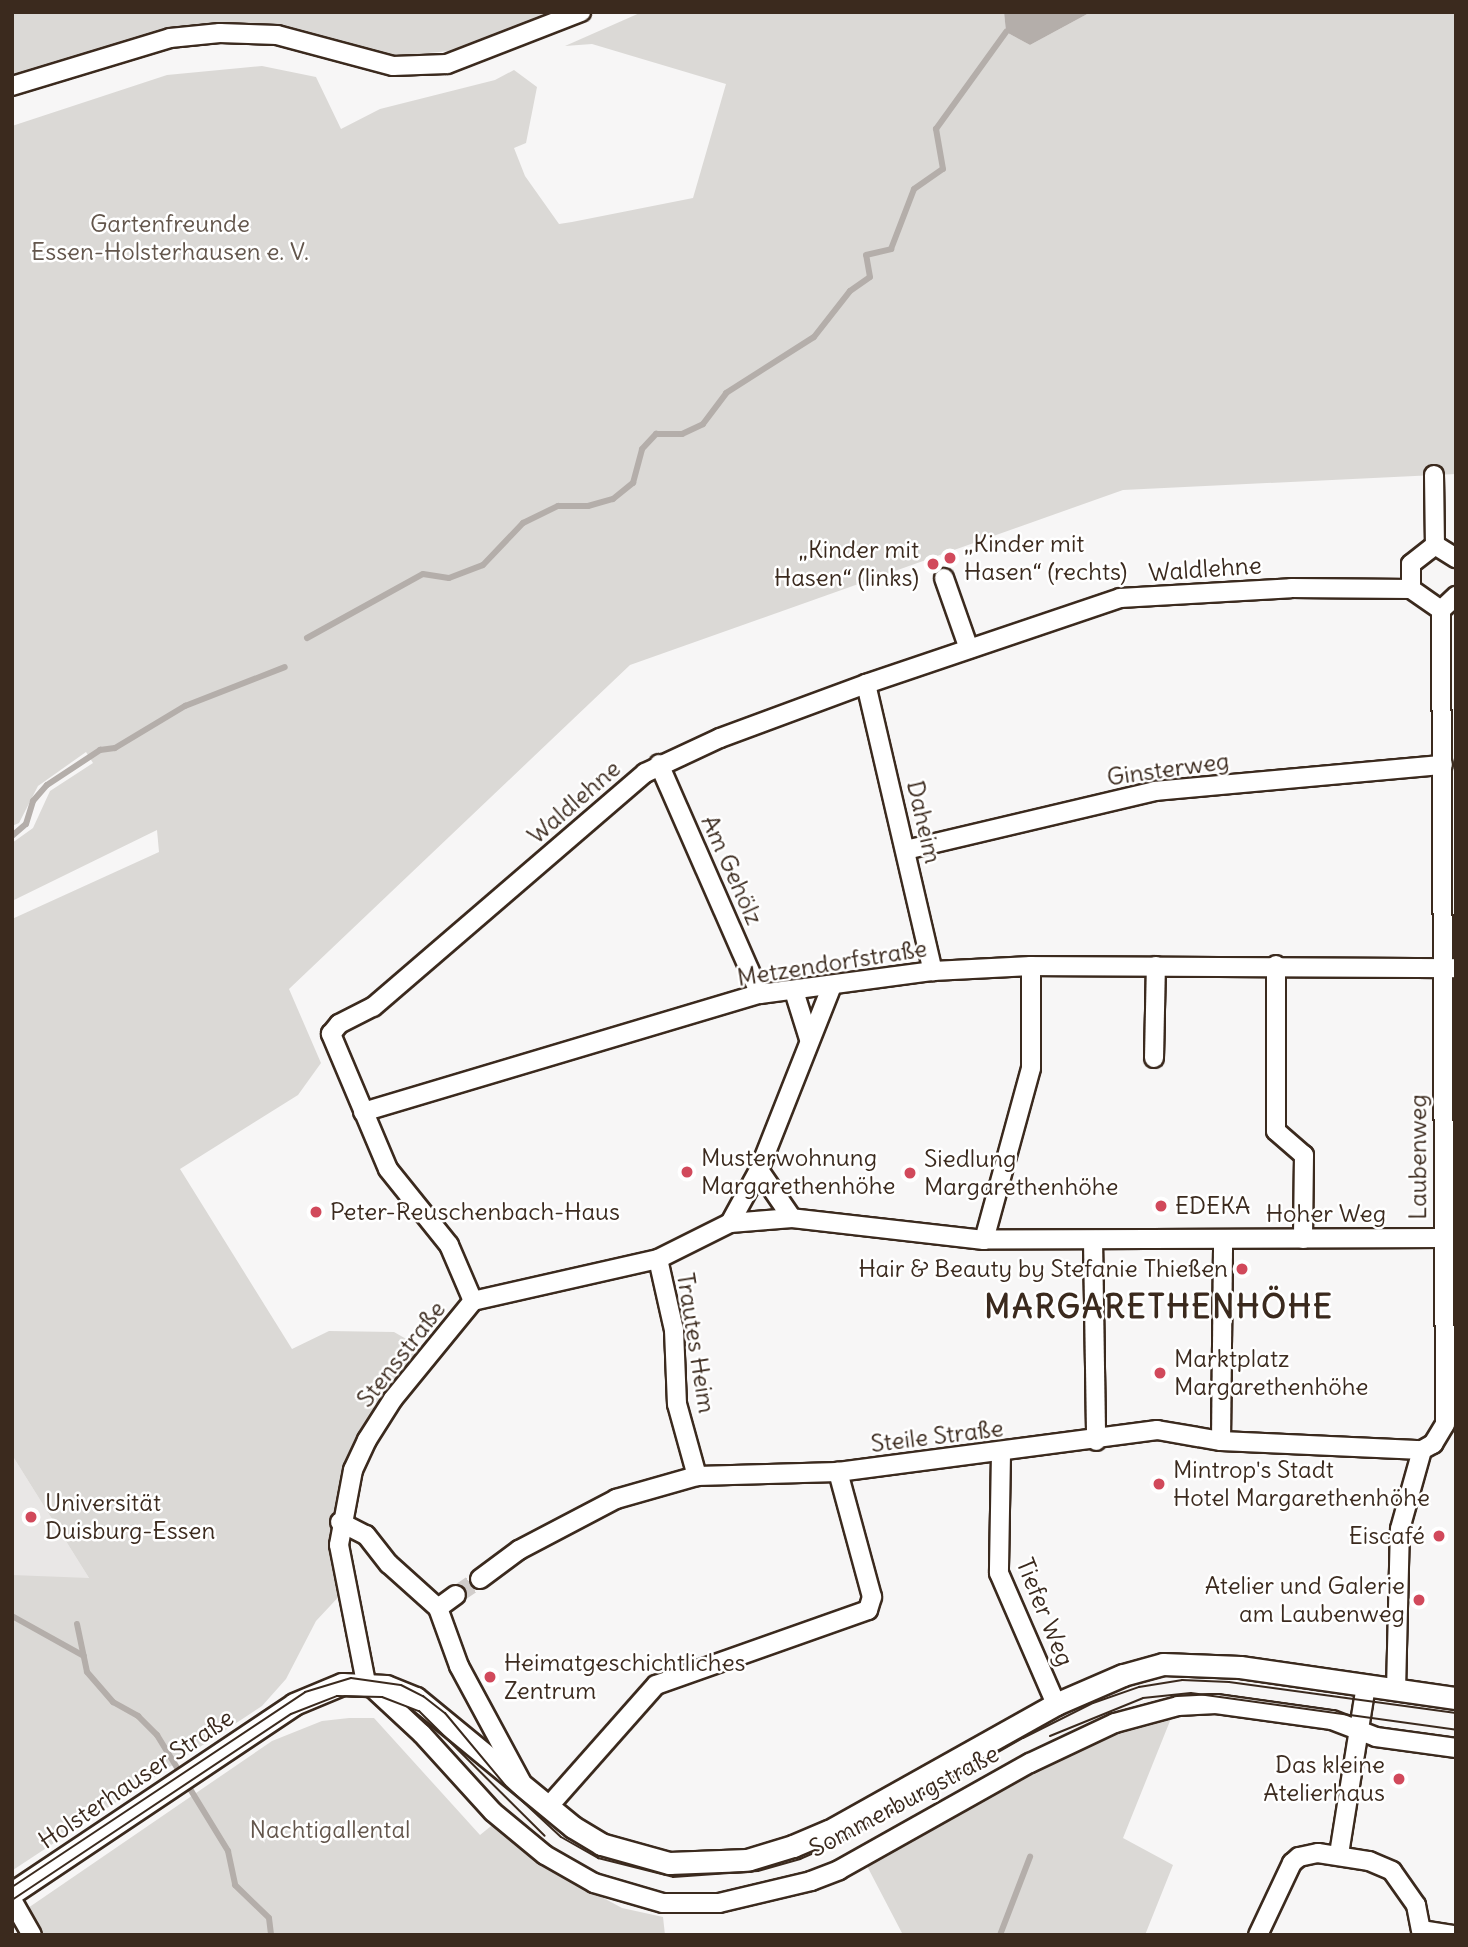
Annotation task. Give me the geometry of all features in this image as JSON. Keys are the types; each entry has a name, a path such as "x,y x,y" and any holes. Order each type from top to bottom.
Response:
{"street":[{"path":"12,86 170,38 208,33 277,35 393,66 447,64 582,12"},
{"path":"1434,475 1436,545"},
{"path":"1436,545 1456,558"},
{"path":"1436,545 1411,564 1411,589 1441,610 1456,596"},
{"path":"944,578 969,649"},
{"name":"Waldlehne","path":"363,1112 332,1041 334,1028 373,1007 659,764 866,684 1120,598 1291,588 1411,589"},
{"name":"Laubenweg","path":"1396,1690 1401,1529 1422,1450 1441,1434 1451,1404 1443,1238 1449,1115 1450,799 1443,765 1441,610"},
{"name":"Daheim","path":"866,684 933,971"},
{"name":"Am Gehölz","path":"659,764 760,994"},
{"name":"Ginsterweg","path":"906,850 1155,791 1443,765"},
{"path":"1276,965 1276,1131 1304,1155 1303,1239"},
{"path":"984,1240 1031,1068 1031,966"},
{"name":"Metzendorfstraße","path":"363,1112 760,994 933,971 1031,966 1449,967"},
{"path":"1154,1058 1156,966"},
{"path":"730,1223 759,1170 808,1039 832,986"},
{"path":"794,991 808,1039"},
{"name":"Stensstraße","path":"363,1112 388,1169 449,1245 473,1301"},
{"path":"759,1170 792,1218"},
{"name":"Stensstraße","path":"366,1682 340,1564 341,1522 353,1469 367,1440 393,1399 473,1301 658,1259 730,1223 792,1218"},
{"name":"Hoher Weg","path":"792,1218 984,1240 1443,1238"},
{"path":"1221,1441 1223,1239"},
{"path":"1093,1240 1096,1441"},
{"name":"Trautes Heim","path":"658,1259 674,1330 677,1404 697,1476"},
{"name":"Steile Straße","path":"480,1578 519,1550 604,1505 649,1486 697,1476 838,1472 1096,1441 1157,1430 1221,1441 1422,1450"},
{"name":"Tiefer Weg","path":"1001,1453 999,1573 1056,1704"},
{"path":"548,1807 656,1685 868,1610 872,1597 838,1472"},
{"path":"341,1522 366,1535 389,1564 438,1608 459,1666 521,1781"},
{"path":"438,1608 456,1595"},
{"name":"Sommerburgstraße","path":"288,1709 316,1692 366,1682 401,1691 437,1712 521,1781 548,1807 601,1844 635,1856 669,1863 747,1860 829,1831 1056,1704 1123,1675 1185,1663 1456,1698"},
{"name":"Sommerburgstraße","path":"366,1682 422,1734 493,1812 545,1855 594,1883 663,1903 719,1903 811,1881 839,1870 1030,1763 1151,1712 1216,1704 1332,1720 1358,1730 1456,1748"},
{"path":"1339,1854 1366,1685"},
{"name":"Holsterhauser Straße","path":"12,1893 288,1709"},
{"path":"422,1734 437,1712"},
{"path":"1258,1935 1298,1857 1339,1854 1392,1871 1416,1905 1421,1932 1453,1935"},
{"path":"12,1900 32,1935"}],"shaded area":[{"path":"1004,12 1091,12 1030,45 1006,32"},
{"name":"Universität Duisburg-Essen","path":"12,1455 89,1578 12,1580"}],"green space":[{"path":"12,12 555,12 470,49 387,57 269,24 216,23 170,29 12,76"},
{"name":"Gartenfreunde Essen-Holsterhausen e. V.","path":"642,12 1004,12 1006,32 1030,45 1091,12 1456,12 1456,474 1123,490 630,665 289,989 321,1063 298,1095 180,1169 292,1349 329,1331 394,1332 429,1352 351,1470 344,1591 316,1621 286,1679 262,1706 13,1870 12,1575 89,1578 12,1455 12,919 159,852 157,830 12,901 12,843 33,828 50,791 93,763 86,752 38,786 19,823 12,826 12,126 167,75 262,66 316,77 341,129 380,109 495,80 514,70 537,87 526,143 514,148 525,176 559,224 572,222 693,198 726,84 592,44 565,46"},
{"path":"1174,1711 1123,1838 1173,1865 1145,1935 903,1935 867,1866 1114,1726"},
{"name":"Nachtigallental","path":"374,1718 480,1835 496,1822 561,1875 622,1908 663,1917 665,1935 43,1935 28,1908 272,1741 322,1721"}],"waterway":[{"path":"307,638 423,574 449,578 483,565 523,523 558,506 588,506 613,499 633,483 642,449 656,434 682,434 703,424 726,393 814,337 850,291 870,277 866,255 891,249 914,189 943,169 936,129 1006,32"},
{"path":"12,836 26,824 33,801 47,785 100,750 115,748 185,706 285,667"},
{"path":"12,1616 84,1656"},
{"path":"77,1624 87,1672 113,1702 138,1716 157,1735 228,1851 235,1885 269,1918 271,1935"},
{"path":"1000,1935 1030,1857"}],"tunnel":[{"path":"456,1595 480,1579"}],"tram line":[{"path":"12,1887 305,1692 351,1678 401,1685 423,1696 445,1713 505,1785 561,1837 598,1858 673,1877 758,1871 800,1859 844,1840 1023,1738 1093,1703 1139,1687 1182,1680 1229,1682 1456,1713"},
{"path":"1050,1736 1143,1698 1191,1693 1456,1730"},
{"path":"12,1900 291,1714 337,1696 382,1697 419,1711 545,1836"}],"place":[{"name":"„Kinder mit Hasen“ (rechts)","path":"950,558"},
{"name":"„Kinder mit Hasen“ (links)","path":"933,564"},
{"name":"Musterwohnung Margarethenhöhe","path":"687,1172"},
{"name":"Siedlung Margarethenhöhe","path":"910,1173"},
{"name":"EDEKA","path":"1161,1206"},
{"name":"Peter-Reuschenbach-Haus","path":"316,1212"},
{"name":"Hair & Beauty by Stefanie Thießen","path":"1242,1269"},
{"name":"Marktplatz Margarethenhöhe","path":"1160,1373"},
{"name":"Mintrop's Stadt Hotel Margarethenhöhe","path":"1159,1484"},
{"name":"Universität Duisburg-Essen","path":"31,1517"},
{"name":"Eiscafé","path":"1439,1536"},
{"name":"Atelier und Galerie am Laubenweg","path":"1419,1600"},
{"name":"Heimatgeschichtliches Zentrum","path":"490,1677"},
{"name":"Das kleine Atelierhaus","path":"1399,1779"}],"district":[{"name":"MARGARETHENHÖHE","path":"1159,1307"}]}
